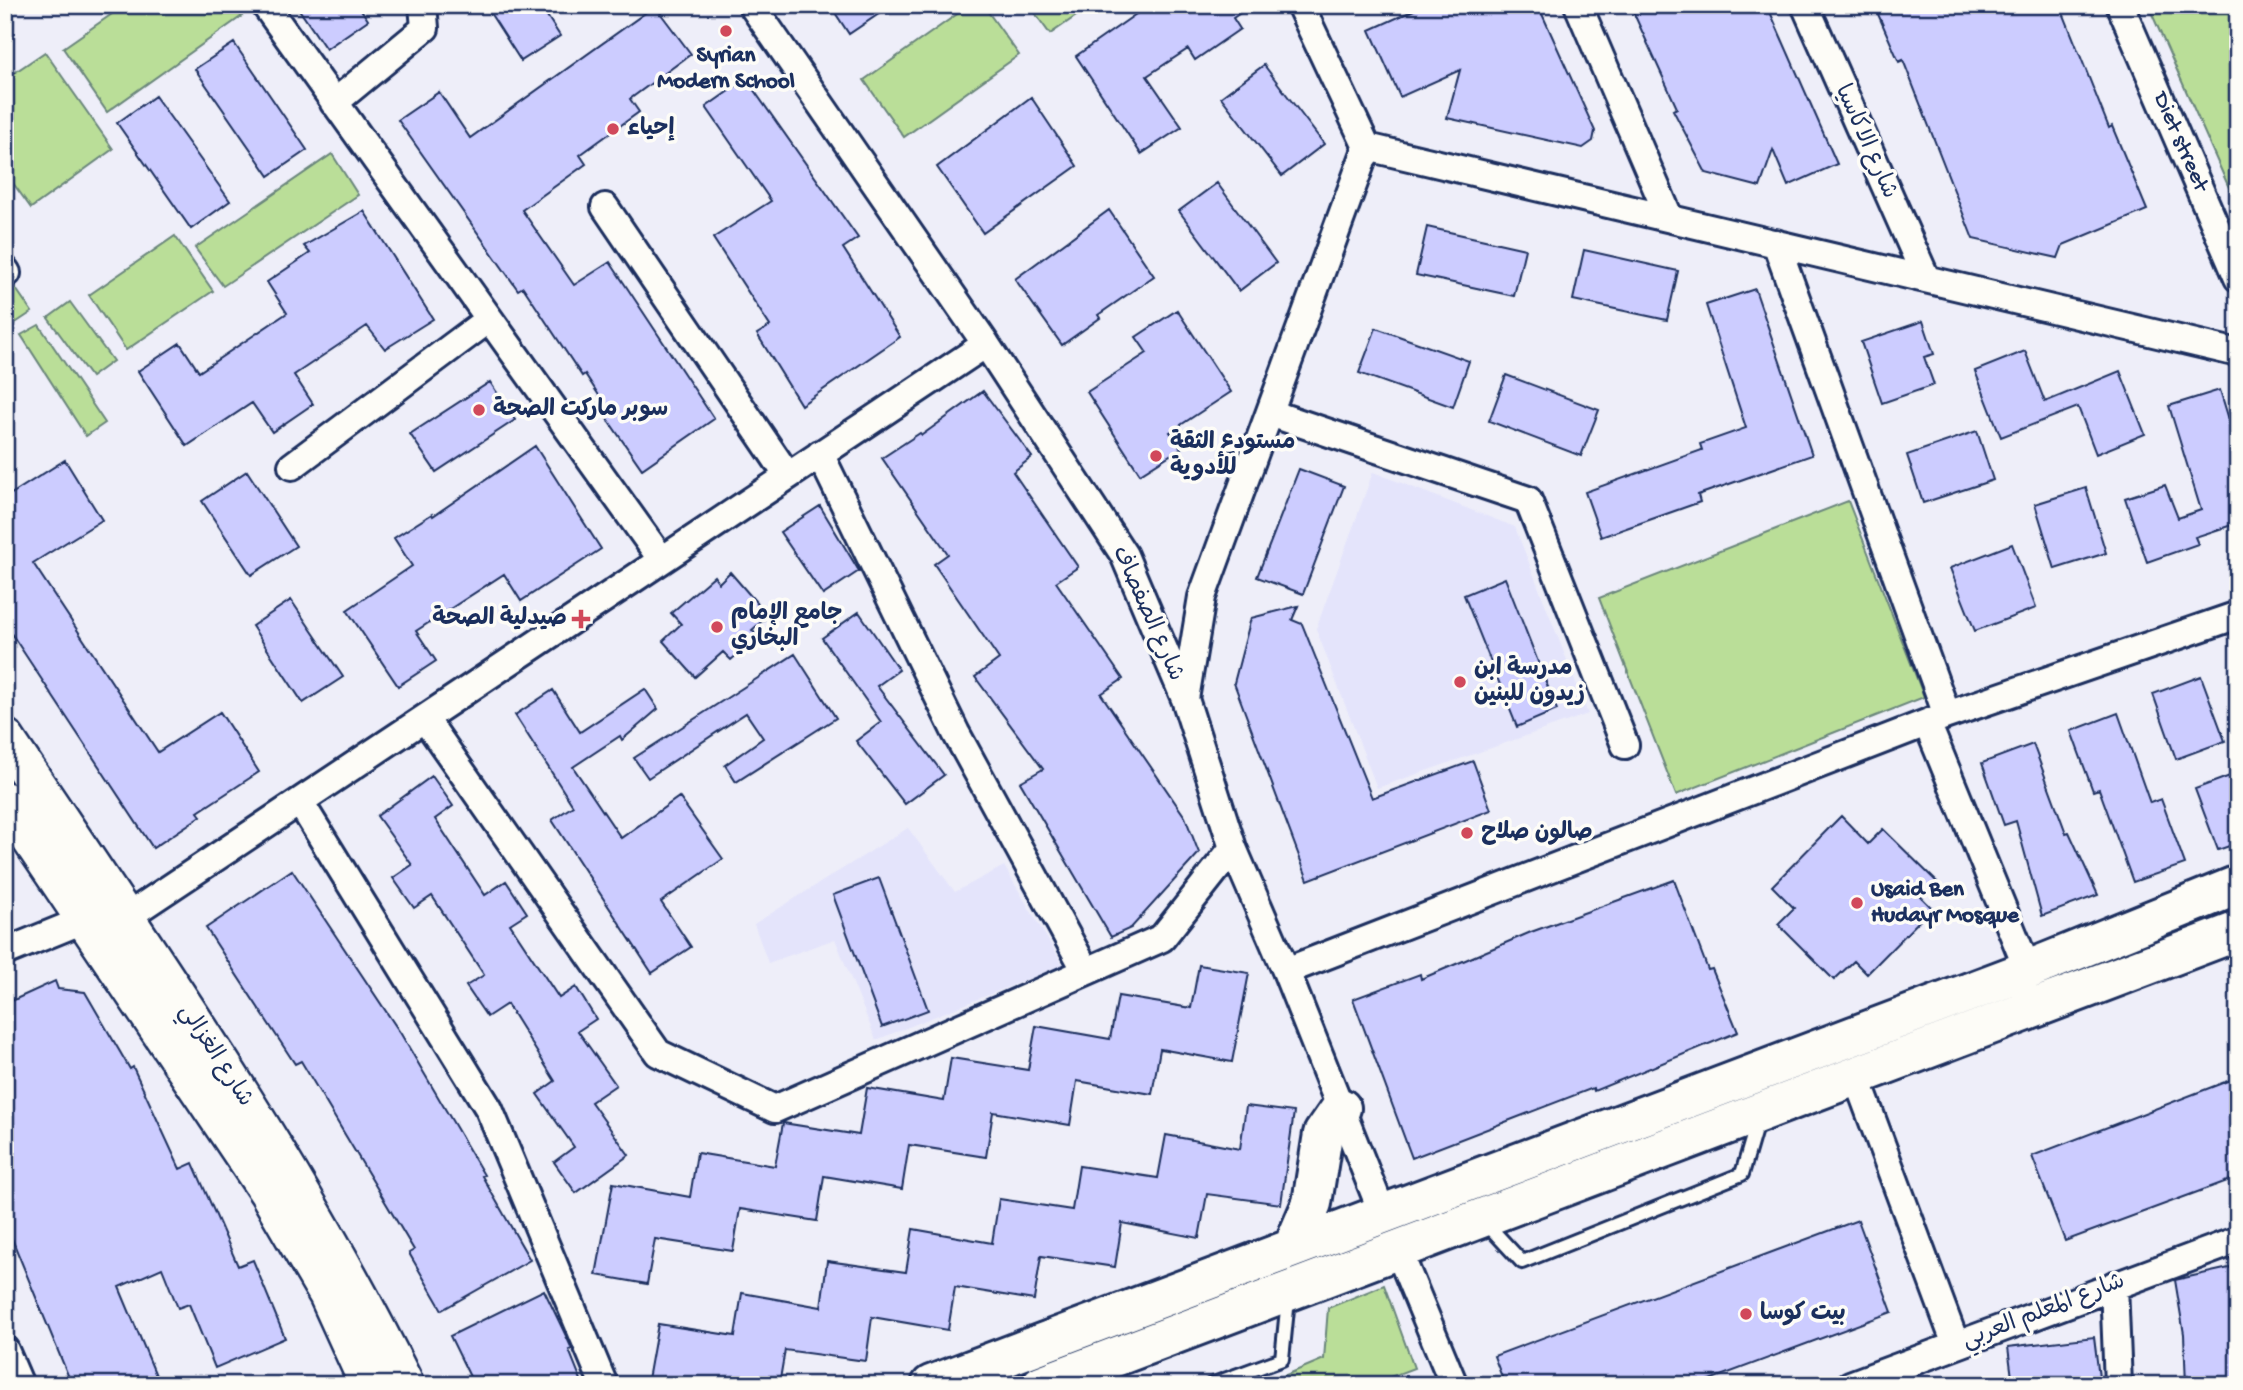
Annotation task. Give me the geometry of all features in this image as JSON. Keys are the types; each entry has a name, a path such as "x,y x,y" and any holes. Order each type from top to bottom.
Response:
{"main road":[{"name":"شارع الغزالي","path":"5,738 292,1175 356,1285 405,1385"},
{"name":"شارع الغزالي","path":"5,801 268,1192 328,1295 369,1385"},
{"path":"931,1385 1294,1245 2028,970 2238,885"},
{"path":"1041,1385 2238,931"},
{"path":"1294,1245 1312,1203 1323,1134 1341,1108"}],"street":[{"path":"265,5 662,560"},
{"path":"334,103 425,28 423,5"},
{"name":"شارع الصفصاف","path":"752,5 986,344 1124,555 1185,699 1233,848 1286,971 1382,1212"},
{"path":"1185,699 1202,597 1367,147 1300,5"},
{"path":"1578,5 1669,218"},
{"name":"شارع الاكاسيا","path":"1805,5 1926,278"},
{"name":"Diet street","path":"2120,5 2238,278"},
{"path":"1367,147 2238,353"},
{"path":"605,207 788,476"},
{"path":"1776,243 1937,719 2028,970"},
{"path":"292,466 489,318"},
{"path":"125,918 986,344"},
{"path":"1270,413 1528,500 1625,745"},
{"path":"820,454 956,733 1086,971"},
{"path":"1286,971 1937,719 2238,615"},
{"path":"425,719 657,1053 775,1109 1162,938 1233,848"},
{"path":"300,802 489,1110 604,1385"},
{"path":"5,952 86,919"},
{"path":"1856,1076 1956,1345"},
{"name":"شارع المعلم العربي","path":"1850,1385 2238,1240"},
{"path":"1398,1250 1454,1385"},
{"path":"2115,1286 2118,1385"},
{"path":"5,1350 20,1385"}],"lane":[{"path":"1482,1219 1522,1262 1742,1174 1759,1113"},
{"path":"1211,1385 1282,1359 1289,1291"}],"shaded area":[{"path":"1373,472 1515,527 1588,714 1377,788 1316,629"},
{"path":"908,828 955,892 1004,866 1063,965 876,1040 835,939 768,963 754,924"}],"green space":[{"path":"125,5 234,5 242,16 107,112 63,48"},
{"path":"970,5 983,5 1019,55 904,137 864,80"},
{"path":"1029,5 1092,5 1050,34"},
{"path":"2148,5 2238,5 2238,208"},
{"path":"45,52 113,149 31,208 5,172 5,79"},
{"path":"332,154 358,195 223,286 195,248"},
{"path":"175,236 213,291 126,350 89,295"},
{"path":"12,283 32,312 5,330 5,287"},
{"path":"70,302 113,361 91,377 48,318"},
{"path":"39,325 105,423 86,436 21,335"},
{"path":"1848,501 1924,697 1676,795 1599,598"},
{"path":"1384,1285 1414,1368 1369,1385 1262,1385 1324,1359 1328,1308"}],"building":[{"path":"296,5 358,5 368,20 326,49"},
{"path":"485,5 540,5 560,36 521,61"},
{"path":"830,5 892,5 849,34"},
{"path":"1149,5 1252,5 1233,18 1240,29 1195,60 1188,49 1147,76 1182,127 1141,154 1076,56"},
{"path":"1425,5 1538,5 1595,131 1593,141 1583,148 1447,118 1460,70 1400,97 1370,30"},
{"path":"1630,5 1767,5 1837,164 1788,186 1773,150 1760,187 1706,173 1673,110 1677,108"},
{"path":"1874,5 2060,5 2109,128 2112,126 2147,210 2063,245 2058,258 1973,239 1903,60 1899,62"},
{"path":"655,6 691,54 630,99 639,112 580,155 586,164 522,210 574,285 610,262 714,419 642,469 597,404 602,400 585,374 582,376 523,287 518,290 398,120 439,92 470,138"},
{"path":"234,43 307,150 269,176 195,69"},
{"path":"1264,65 1324,144 1282,176 1221,97"},
{"path":"746,79 858,238 843,248 900,337 801,405 757,334 770,326 713,238 771,201 706,107"},
{"path":"155,96 230,201 191,229 117,123"},
{"path":"1031,97 1077,166 983,233 937,167"},
{"path":"1217,183 1276,263 1239,291 1179,211"},
{"path":"1109,210 1154,276 1098,315 1100,318 1062,345 1015,279"},
{"path":"364,211 433,319 385,349 367,326 294,375 313,404 272,432 252,403 187,446 138,371 180,343 199,372 287,313 267,282 310,253 304,246"},
{"path":"1427,227 1525,249 1514,296 1416,275"},
{"path":"1584,250 1678,271 1667,320 1573,300"},
{"path":"1755,289 1812,455 1698,495 1700,502 1601,537 1585,492 1702,450 1700,444 1746,428 1706,305"},
{"path":"1177,310 1231,392 1170,432 1181,448 1140,474 1087,392 1147,353 1136,337"},
{"path":"1923,321 1934,354 1924,357 1934,385 1882,403 1861,342"},
{"path":"1376,328 1469,361 1453,407 1359,373"},
{"path":"2025,351 2045,402 2120,371 2145,434 2096,454 2078,407 2001,437 1975,371"},
{"path":"1506,375 1599,410 1581,456 1489,421"},
{"path":"490,382 515,420 436,472 410,434"},
{"path":"2220,390 2238,449 2238,523 2195,537 2198,544 2147,562 2125,498 2165,485 2178,518 2201,510 2169,406"},
{"path":"983,391 1032,457 1013,472 1078,567 1056,582 1123,679 1101,694 1185,817 1199,853 1131,928 1111,937 1020,782 1043,769 975,677 999,659 934,564 948,554 882,458 920,433 922,435"},
{"path":"1977,431 1993,480 1923,503 1907,455"},
{"path":"535,446 601,549 521,601 504,574 416,631 436,661 398,686 347,610 412,566 394,538 432,514 433,516"},
{"path":"65,460 102,520 33,563 158,752 220,712 259,772 198,812 201,816 153,848 5,624 5,498"},
{"path":"1299,469 1344,486 1303,594 1257,577"},
{"path":"247,471 296,546 251,575 202,501"},
{"path":"2086,488 2106,553 2055,569 2035,504"},
{"path":"820,506 859,571 823,595 780,532"},
{"path":"2012,544 2036,608 1975,631 1950,568"},
{"name":"جامع الإمام البخاري","path":"730,572 768,616 752,630 758,637 731,660 723,652 695,677 663,641 681,624 671,613 714,576 719,583"},
{"path":"1505,578 1557,710 1517,727 1464,595"},
{"path":"291,600 343,677 303,703 252,626"},
{"path":"1298,606 1292,620 1302,624 1372,798 1473,761 1491,810 1308,880 1234,683 1251,618"},
{"path":"859,612 899,670 877,686 944,775 905,804 856,741 881,722 822,638"},
{"path":"795,654 836,718 736,782 725,765 763,738 746,713 648,778 634,758"},
{"path":"2201,676 2225,741 2176,759 2153,694"},
{"path":"645,689 658,709 622,740 620,736 573,767 621,838 679,797 723,859 661,902 691,947 652,973 552,820 573,806 515,715 553,690 580,732"},
{"path":"2118,713 2150,803 2161,799 2185,864 2133,882 2099,789 2093,791 2071,731"},
{"path":"2033,744 2066,833 2069,832 2098,895 2042,916 2016,821 2004,825 1982,763"},
{"path":"2238,773 2238,843 2218,850 2195,789"},
{"path":"432,776 453,806 435,819 485,895 506,881 527,913 510,924 559,998 576,987 596,1019 578,1031 616,1085 591,1102 629,1155 576,1193 554,1162 574,1147 537,1094 555,1081 507,1004 487,1017 466,986 484,975 432,896 414,908 393,878 412,865 377,816"},
{"name":"Usaid Ben Hudayr Mosque","path":"1841,816 1868,844 1883,829 1937,882 1921,897 1932,908 1867,974 1854,961 1834,980 1778,924 1794,908 1772,886"},
{"path":"292,870 401,1034 484,1175 482,1176 530,1260 442,1310 409,1253 414,1250 301,1061 295,1064 206,928"},
{"path":"879,878 928,1010 882,1027 833,895"},
{"path":"1674,880 1708,970 1712,969 1738,1032 1594,1091 1593,1088 1412,1158 1353,999 1420,974 1421,979 1531,932"},
{"path":"1199,965 1249,973 1232,1062 1160,1049 1152,1094 1077,1081 1070,1125 993,1112 986,1157 909,1145 902,1189 824,1176 817,1221 740,1209 733,1251 655,1239 647,1284 596,1275 613,1183 690,1197 697,1153 775,1166 783,1123 859,1135 867,1088 944,1101 951,1058 1028,1070 1036,1026 1110,1039 1118,996 1191,1008"},
{"path":"55,981 58,989 85,992 130,1069 133,1067 180,1169 193,1163 238,1266 253,1260 285,1338 215,1368 189,1304 178,1308 162,1268 119,1287 160,1385 72,1385 5,1222 5,1004"},
{"path":"2238,1077 2238,1177 2065,1241 2032,1156"},
{"path":"1246,1106 1294,1112 1281,1204 1207,1194 1199,1238 1122,1223 1115,1267 1041,1256 1034,1300 955,1287 948,1330 872,1317 866,1361 785,1350 779,1385 727,1385 700,1380 699,1385 647,1385 658,1324 735,1336 742,1293 821,1307 827,1261 906,1272 913,1229 992,1243 999,1199 1072,1210 1079,1166 1158,1178 1166,1135 1240,1149"},
{"path":"1858,1220 1892,1312 1696,1385 1505,1385 1494,1356"},
{"path":"2238,1266 2238,1385 2186,1385 2184,1334 2175,1280"},
{"path":"544,1290 572,1349 569,1350 583,1385 474,1385 450,1336"},
{"path":"2094,1337 2100,1385 2013,1385 2008,1347"}],"place":[{"name":"Syrian Modern School","path":"726,31"},
{"name":"إحياء","path":"613,129"},
{"name":"سوبر ماركت الصحة","path":"479,410"},
{"name":"مستودع الثقة للأدوية","path":"1156,456"},
{"name":"صيدلية الصحة","path":"581,619"},
{"name":"جامع الإمام البخاري","path":"717,627"},
{"name":"مدرسة ابن زيدون للبنين","path":"1460,682"},
{"name":"صالون صلاح","path":"1467,833"},
{"name":"Usaid Ben Hudayr Mosque","path":"1857,903"},
{"name":"بيت كوسا","path":"1746,1314"}]}
